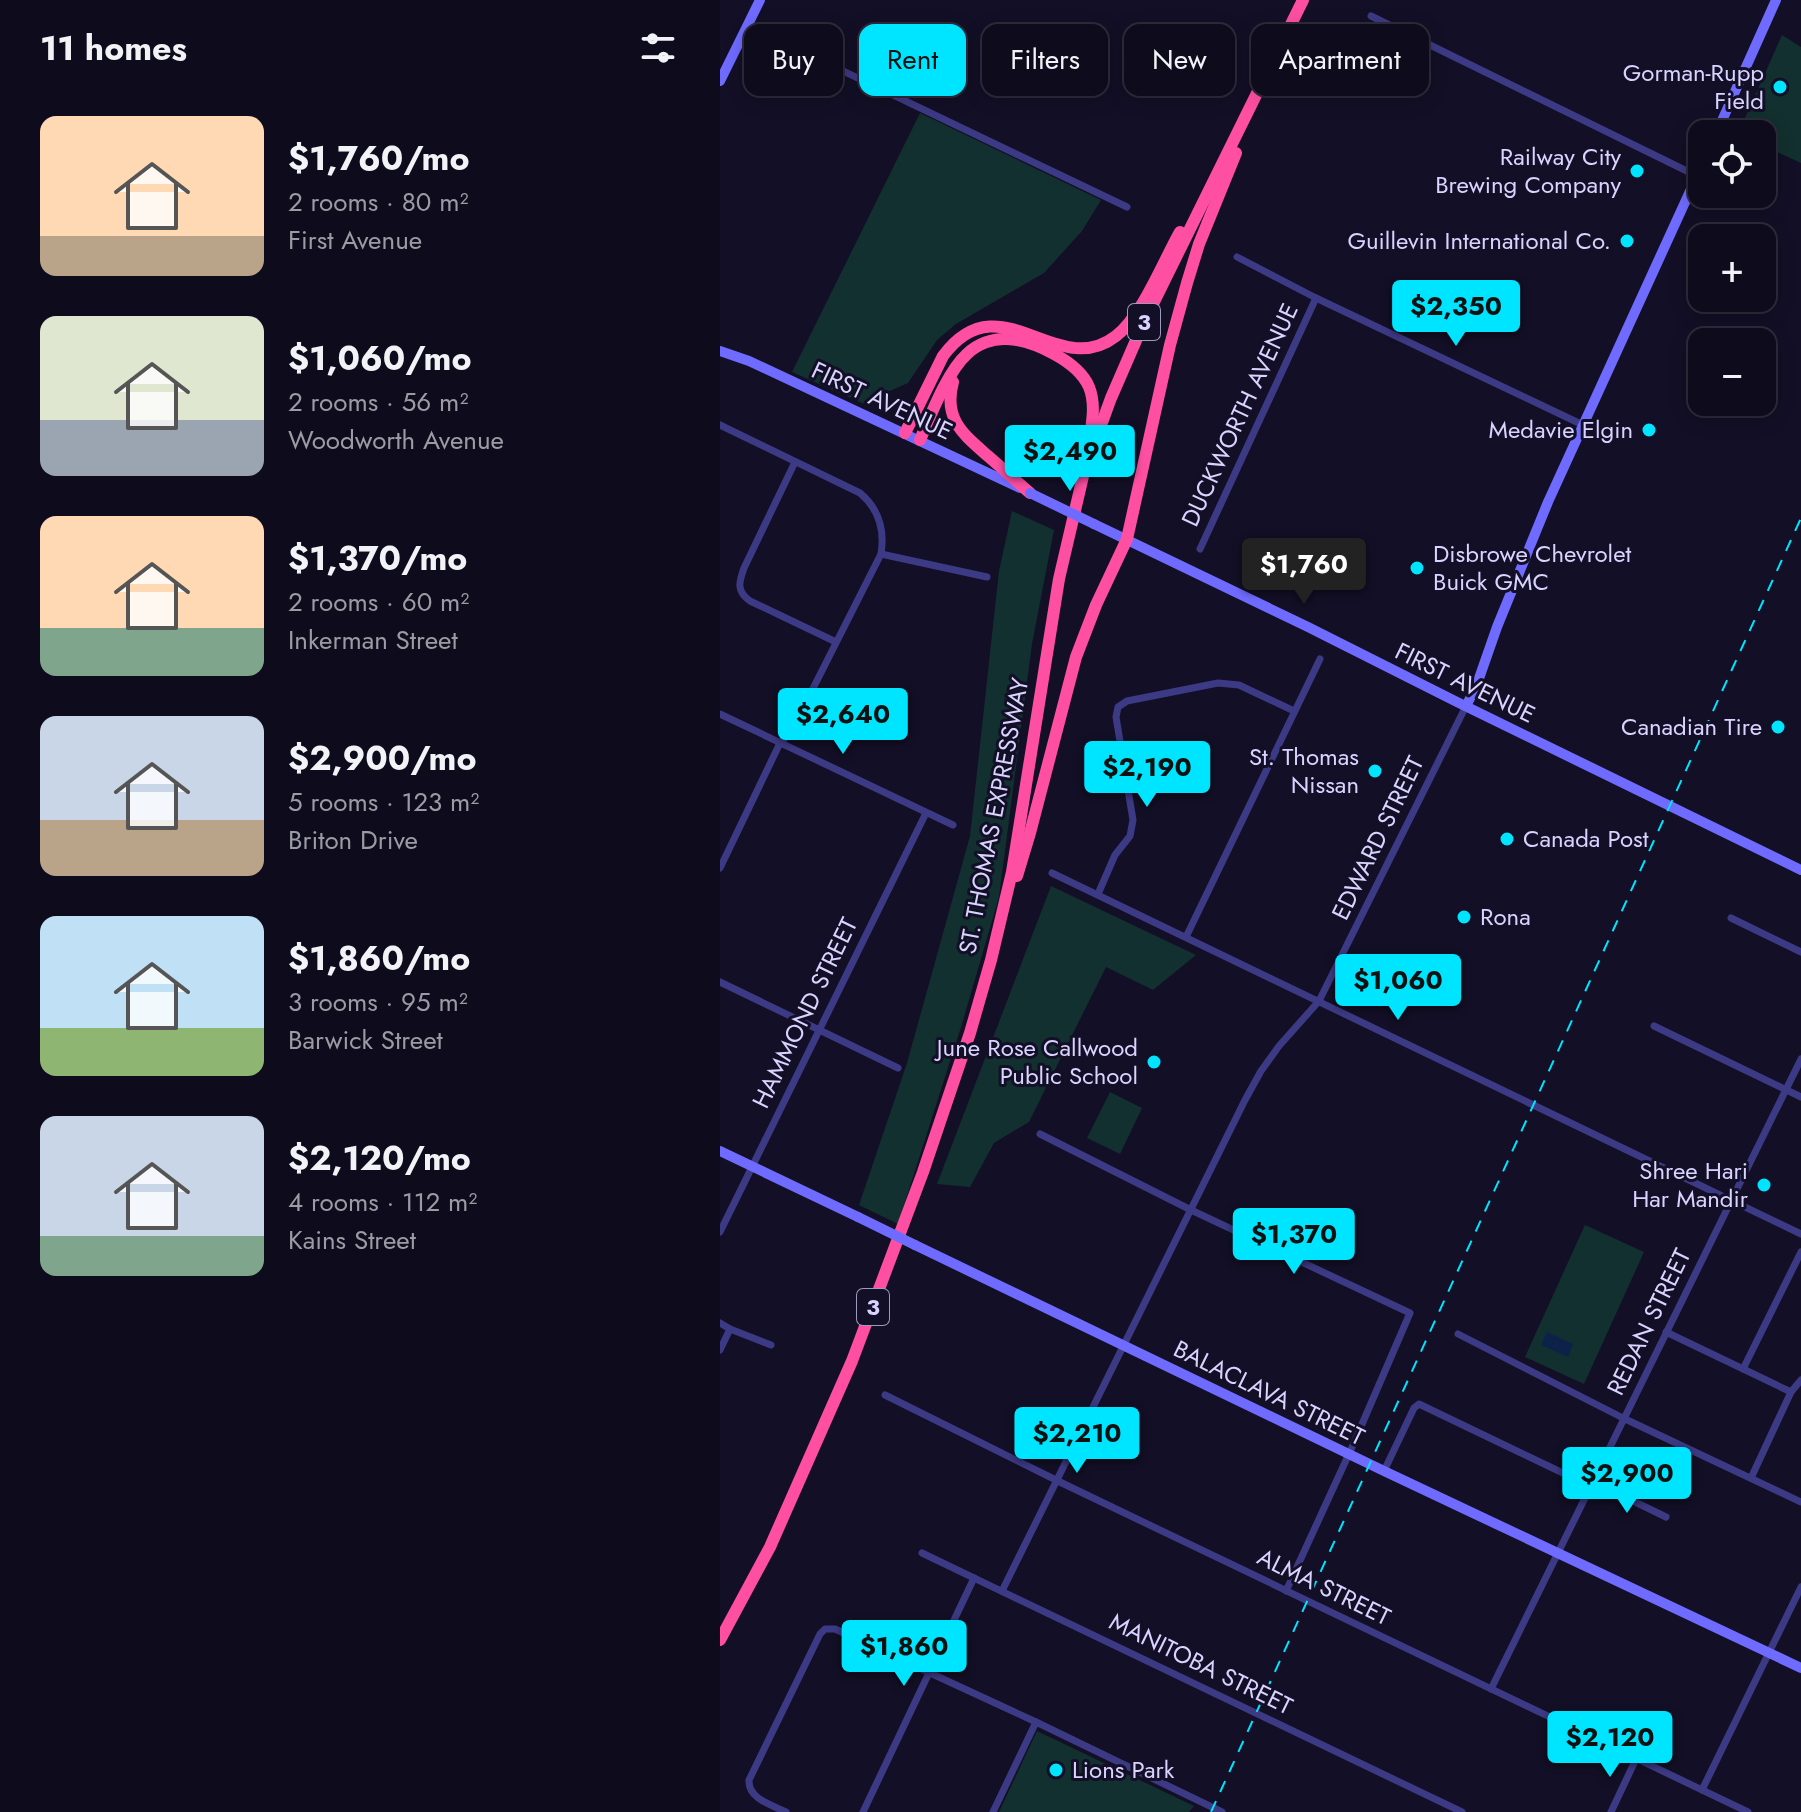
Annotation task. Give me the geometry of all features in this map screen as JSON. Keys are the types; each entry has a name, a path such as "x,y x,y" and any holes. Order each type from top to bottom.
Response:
{"highway":[{"name":"ST. THOMAS EXPRESSWAY","path":"720,1640 776,1536 858,1346 955,1079 991,960 1012,872 1059,579 1084,472 1111,398 1144,322 1304,0"},
{"path":"991,960 1030,833 1076,657 1127,539 1170,345 1199,244 1226,175 1304,0"},
{"path":"905,433 943,356 958,339 972,332 994,326 1011,327 1075,350 1096,348 1117,335 1137,312 1192,209 1216,176"},
{"path":"920,440 951,375 968,353 996,339 1021,341 1073,365 1089,387 1093,415 1084,472"},
{"path":"963,359 950,391 952,414 957,426 1030,493"}],"street":[{"path":"748,24 760,0"},
{"path":"1722,120 1776,0"},
{"path":"1371,16 1688,164"},
{"path":"720,81 744,31"},
{"path":"843,71 1127,207"},
{"name":"EDWARD STREET","path":"1002,1591 1261,1071 1319,1001 1476,687 1548,502 1688,196"},
{"path":"1237,257 1583,425"},
{"name":"DUCKWORTH AVENUE","path":"1200,549 1316,298"},
{"name":"FIRST AVENUE","path":"720,351 749,361 905,433 1127,539 1801,870"},
{"path":"720,425 843,484 865,498 881,522 882,536 881,554 791,732 780,743 720,868"},
{"path":"795,462 744,568 740,589 750,601 836,642"},
{"path":"881,554 987,577"},
{"path":"1186,937 1320,659"},
{"path":"1098,894 1115,855 1130,836 1133,820 1116,717 1118,707 1127,701 1218,683 1239,685 1294,711"},
{"path":"720,714 953,825"},
{"name":"HAMMOND STREET","path":"720,1232 926,813"},
{"path":"1052,873 1801,1234"},
{"path":"1731,918 1801,952"},
{"path":"720,982 898,1068"},
{"path":"1654,1026 1801,1097"},
{"name":"REDAN STREET","path":"1491,1689 1801,1059"},
{"path":"1040,1134 1191,1210 1410,1313 1286,1591"},
{"name":"BALACLAVA STREET","path":"720,1151 1801,1668"},
{"path":"1743,1369 1801,1252"},
{"path":"720,1323 771,1345"},
{"path":"720,1350 730,1329"},
{"path":"1666,1332 1791,1392"},
{"path":"1458,1334 1623,1418 1801,1502"},
{"path":"1751,1478 1791,1392 1801,1380"},
{"name":"ALMA STREET","path":"885,1395 1056,1481 1748,1812"},
{"path":"1384,1471 1414,1408 1419,1404 1666,1517"},
{"name":"MANITOBA STREET","path":"922,1553 1462,1812"},
{"path":"863,1812 974,1578"},
{"path":"1702,1790 1801,1587"},
{"path":"786,1812 758,1798 748,1787 749,1780 825,1629 835,1629 929,1672 1222,1812"},
{"path":"993,1812 1036,1722"},
{"path":"1611,1812 1636,1759"}],"green space":[{"name":"Gorman-Rupp Field","path":"1782,35 1801,47 1801,163 1776,151 1776,120 1744,120"},
{"path":"920,113 1101,200 1082,231 1044,273 956,324 937,340 908,383 883,394 869,406 792,372"},
{"path":"1012,511 1054,530 1032,644 999,897 898,1224 859,1205 907,1063 970,836 999,571"},
{"path":"1051,886 1196,955 1153,990 1106,967 1029,1122 994,1143 970,1187 937,1184"},
{"path":"1110,1092 1142,1108 1120,1154 1087,1138"},
{"path":"1585,1225 1644,1252 1584,1384 1525,1357"},
{"path":"1037,1731 1194,1806 1189,1812 999,1812"}],"water":[{"path":"1547,1332 1573,1344 1568,1357 1541,1345"}],"railway":[{"path":"1211,1812 1801,518"}],"place":[{"name":"Gorman-Rupp Field","path":"1780,87"},
{"name":"Railway City Brewing Company","path":"1637,171"},
{"name":"Guillevin International Co.","path":"1627,241"},
{"name":"Medavie Elgin","path":"1649,430"},
{"name":"Disbrowe Chevrolet Buick GMC","path":"1417,568"},
{"name":"Canadian Tire","path":"1778,727"},
{"name":"St. Thomas Nissan","path":"1375,771"},
{"name":"Canada Post","path":"1507,839"},
{"name":"Rona","path":"1464,917"},
{"name":"June Rose Callwood Public School","path":"1154,1062"},
{"name":"Shree Hari Har Mandir","path":"1764,1185"},
{"name":"Lions Park","path":"1056,1770"}]}
